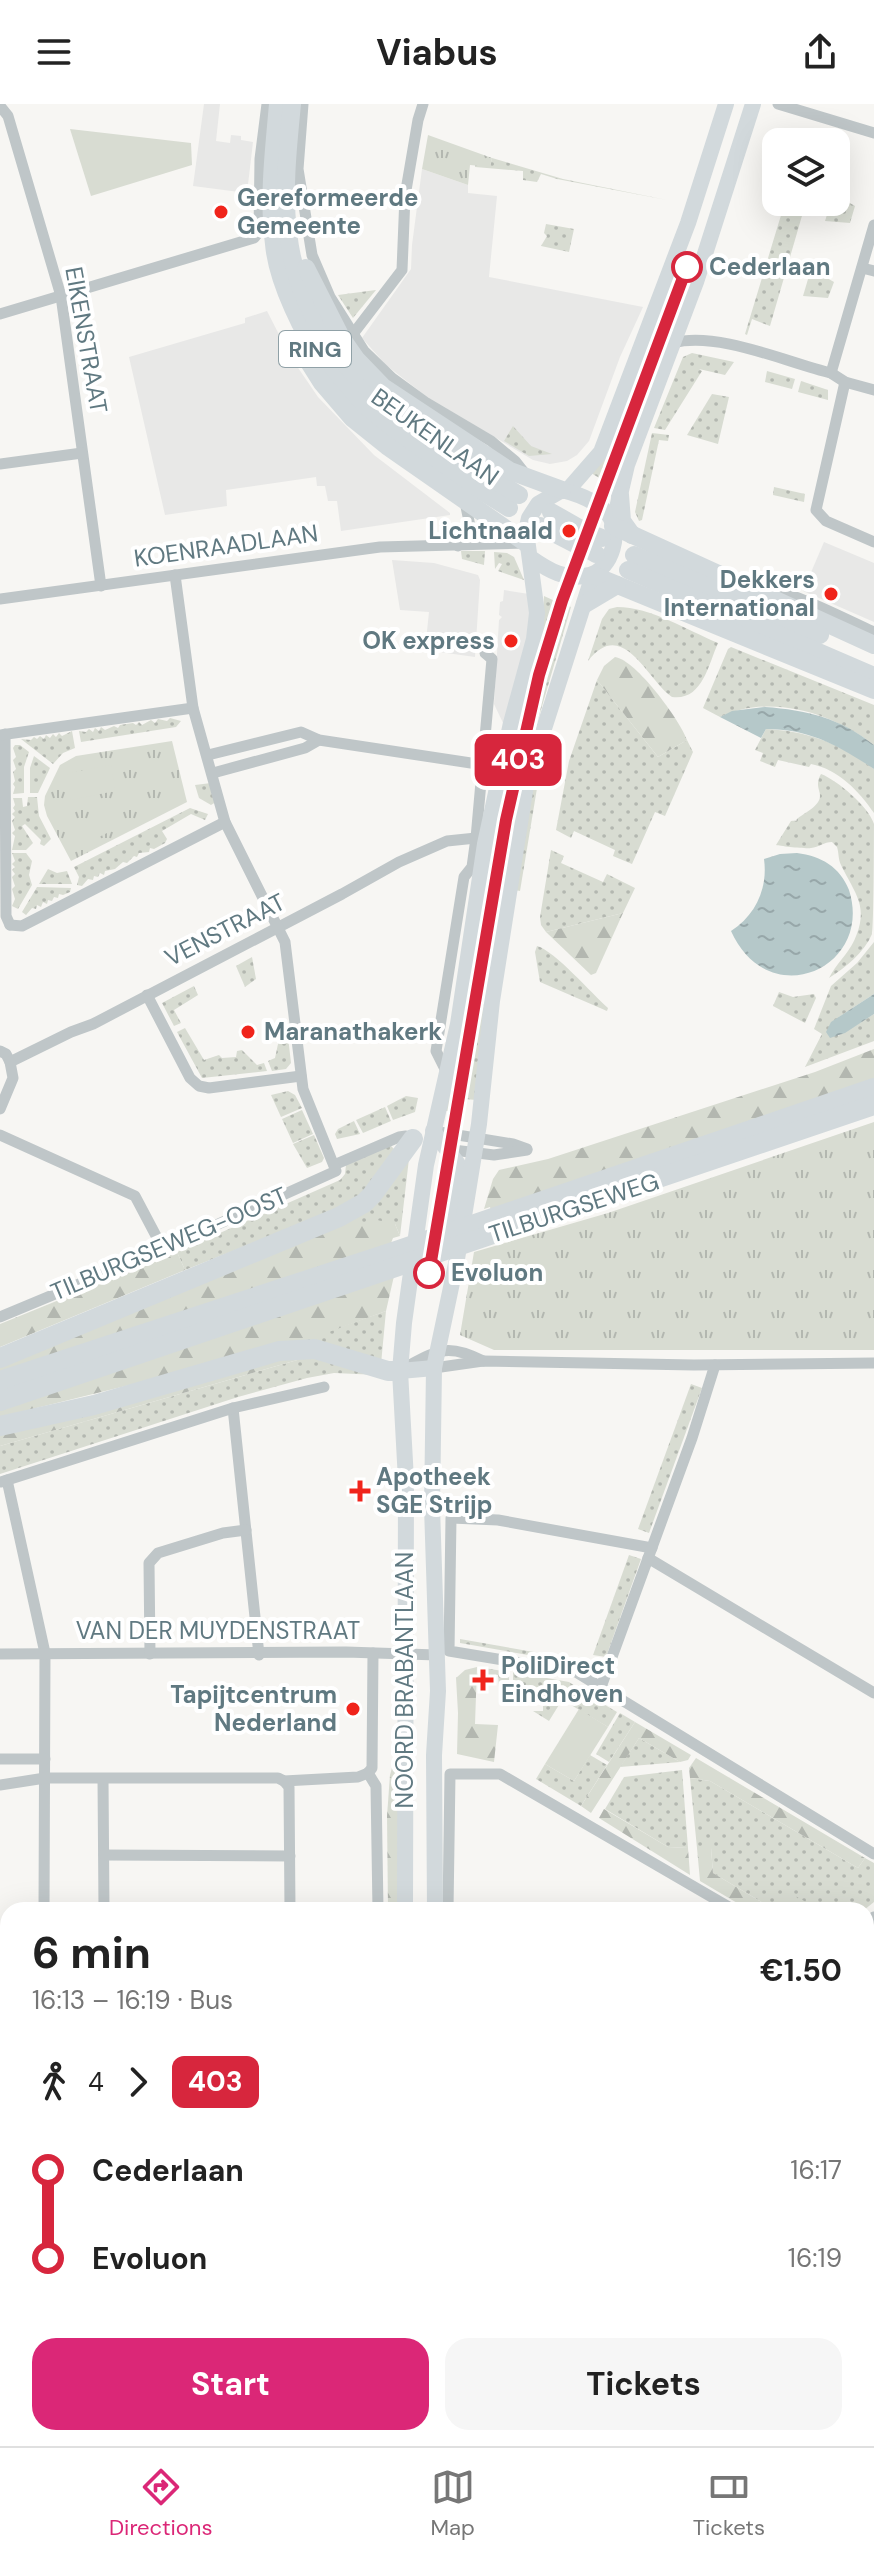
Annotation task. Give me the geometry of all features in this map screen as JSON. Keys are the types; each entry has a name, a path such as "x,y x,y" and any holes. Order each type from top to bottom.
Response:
{"highway":[{"name":"TILBURGSEWEG","path":"0,1401 874,1088"},
{"name":"TILBURGSEWEG","path":"479,1231 874,1105"},
{"path":"0,1358 339,1217 364,1203 425,1139"},
{"name":"TILBURGSEWEG","path":"0,1381 394,1260"},
{"path":"0,1426 94,1405 279,1351 315,1349 383,1370 400,1371"}],"main road":[{"name":"BEUKENLAAN","path":"278,104 271,204 274,246 281,279 307,337 333,376 356,402 400,439 519,494"},
{"path":"292,104 286,175 287,204 313,286 342,339 383,387 510,471 519,494 564,491 585,497 608,514 594,540"},
{"path":"528,550 526,531 533,511 543,500 564,491 601,452 688,223 726,104"},
{"path":"594,540 620,495 627,465 718,217 753,104"},
{"path":"281,279 279,303 287,325 308,362 352,418 463,498 556,574 580,577 627,570 874,658"},
{"path":"620,495 622,521 632,535 874,645"},
{"path":"545,519 594,540 632,535"},
{"name":"NOORD BRABANTLAAN","path":"443,1902 434,1755 443,1653 432,1507 434,1368 450,1297 475,1146 492,1001 526,785 593,575 611,554 614,540 594,540"},
{"name":"NOORD BRABANTLAAN","path":"405,1902 405,1468 400,1371 425,1139 458,1024 485,844 511,723 534,639 537,613 528,550"},
{"path":"585,604 627,570"},
{"path":"627,570 874,676"},
{"path":"627,570 874,690"},
{"path":"425,1139 449,1149 459,1169 445,1268 450,1297"},
{"path":"400,1371 434,1368"}],"street":[{"path":"0,314 254,238 259,232 260,159 267,104"},
{"name":"BEUKENLAAN","path":"303,104 298,169 309,240 330,297 364,351 392,378 425,402 491,441 515,461 519,494"},
{"path":"353,334 402,270 405,196 423,104"},
{"path":"778,104 874,133"},
{"name":"EIKENSTRAAT","path":"1,107 8,116 61,296 101,586"},
{"path":"831,373 868,270 874,225"},
{"path":"673,343 685,339 723,344 831,373 845,382 874,390"},
{"path":"845,382 816,510 826,521 874,542"},
{"path":"0,464 82,453"},
{"path":"458,546 470,526 470,514 463,498"},
{"name":"KOENRAADLAAN","path":"0,599 380,547 458,546 528,550"},
{"path":"175,575 193,708 225,822 285,942 301,1076 308,1106 335,1168"},
{"path":"756,593 774,590 874,632"},
{"path":"446,1071 436,1051 464,877 472,867 476,838 492,659 485,653"},
{"path":"193,708 3,734 5,928 22,926 225,822"},
{"path":"208,755 301,732 319,740 484,765"},
{"path":"213,773 305,748 319,740"},
{"name":"VENSTRAAT","path":"10,1062 93,1024 399,862 447,841 476,838"},
{"path":"147,995 190,1078 199,1086 209,1088 301,1076"},
{"path":"0,1051 6,1054 10,1062 13,1078 0,1109"},
{"path":"0,1135 135,1196 163,1249"},
{"name":"TILBURGSEWEG-OOST","path":"0,1317 163,1249 399,1137 425,1139"},
{"path":"425,1139 475,1146"},
{"path":"449,1149 475,1146"},
{"path":"400,1371 438,1350 472,1355 483,1361"},
{"path":"434,1368 483,1361 715,1365 874,1363"},
{"path":"601,1687 692,1438 715,1365"},
{"path":"44,1902 45,1653 3,1481 233,1408 324,1387"},
{"path":"233,1408 259,1655"},
{"name":"NOORD BRABANTLAAN","path":"443,1653 451,1518 498,1520 650,1553"},
{"path":"150,1654 149,1563 158,1553 223,1533 246,1530"},
{"path":"650,1553 874,1693"},
{"name":"NOORD BRABANTLAAN","path":"373,1653 372,1768 368,1773 376,1786 378,1902"},
{"name":"VAN DER MUYDENSTRAAT","path":"0,1654 443,1653 564,1668 576,1672 874,1854"},
{"path":"0,1759 45,1759"},
{"path":"284,1781 358,1777 368,1773"},
{"name":"NOORD BRABANTLAAN","path":"443,1902 450,1774 500,1774 720,1902"},
{"path":"0,1785 45,1778 278,1778 289,1787 290,1902"},
{"path":"103,1779 104,1902"},
{"path":"104,1855 290,1856"}],"shaded area":[{"path":"204,104 220,104 216,141 230,143 231,135 253,142 247,193 193,186"},
{"path":"422,169 468,185 468,193 497,196 489,277 643,307 620,357 589,441 567,461 550,464 533,460 427,397 386,365 362,338 411,269"},
{"path":"267,311 290,356 318,397 374,455 450,515 341,531 337,501 328,501 325,486 317,486 316,477 226,490 227,506 165,515 129,357 245,323 245,318"},
{"path":"824,542 874,563 874,622 803,591"},
{"path":"392,560 434,563 478,575 475,657 425,650 429,612 400,610"},
{"path":"504,590 529,594 529,629 504,725 494,704 499,620 502,617 499,615 500,602 503,601"}],"green space":[{"path":"70,129 191,143 192,165 91,196"},
{"path":"428,135 492,158 490,167 470,165 468,185 422,169"},
{"path":"492,158 563,179 667,200 557,179 541,174 537,182 523,180 523,171 475,167 490,166"},
{"path":"850,203 855,206 850,223 825,221 827,216 850,216"},
{"path":"781,216 802,216 770,326 752,319 745,334"},
{"path":"546,224 574,229 569,252 541,246 547,236 544,233"},
{"path":"811,269 834,282 828,298 803,296"},
{"path":"376,290 353,318 338,295"},
{"path":"656,321 660,323 601,479 591,473"},
{"path":"692,353 734,362 725,375 699,369 702,371 665,430 654,428 683,357"},
{"path":"767,371 795,379 792,389 765,382"},
{"path":"801,381 828,390 828,400 798,392"},
{"path":"712,394 729,397 718,444 687,435"},
{"path":"513,426 531,446 552,454 529,456 504,441"},
{"path":"652,433 669,435 668,441 659,440 642,520 639,521 635,512"},
{"path":"774,487 805,494 804,502 773,495"},
{"path":"461,551 485,551 484,565 462,559"},
{"path":"494,552 514,557 524,580 498,571 502,564 499,563 495,569"},
{"path":"544,596 555,601 515,741 484,914 480,907 488,852 543,612"},
{"path":"567,605 571,607 531,744 501,912 496,911 534,718"},
{"path":"617,607 656,615 718,643 697,688 682,697 672,697 634,656 612,645 601,649 588,661 602,619 609,609"},
{"path":"731,647 874,705 874,745 840,724 800,710 759,707 720,717 703,708"},
{"path":"615,657 645,679 666,705 687,740 658,757 597,680 604,666"},
{"path":"597,680 658,757 687,740 693,752 665,816 655,812 632,864 613,856 615,850 574,831 571,838 556,830 569,761"},
{"path":"170,718 181,721 176,727 81,742 79,731 89,729 93,732 95,728 99,731 101,727 105,730 139,722 142,725 151,720 155,723 158,719 167,721"},
{"path":"766,729 823,740 849,752 874,769 874,813 855,789 830,771 811,764 809,767 778,760 775,767 760,761 763,753 755,750"},
{"path":"72,731 75,748 63,753 53,764 21,739 31,740 40,736 44,739 46,735 50,738 53,734 56,737 59,733 62,736"},
{"path":"172,741 187,802 71,861 44,805 45,796 60,765 76,756"},
{"path":"15,745 29,752 24,767 24,793 13,794 13,772 16,769 13,760 16,757"},
{"path":"34,756 50,768 38,793 30,793 30,768"},
{"path":"541,764 520,891 515,890 533,781"},
{"path":"111,765 115,791 71,800 67,773"},
{"path":"821,774 852,795 874,824 872,934 854,959 829,978 859,929 859,901 840,863 837,847 832,842 808,848 776,845 791,821 797,821 817,803"},
{"path":"211,783 216,802 211,805 199,798 195,785"},
{"path":"28,797 37,797 39,816 51,839 44,846 40,844 41,840 25,824 22,826 33,843 26,850 12,850 15,836 12,833 15,830 12,821 15,817 12,814 15,811 13,798 22,798 23,807 27,806"},
{"path":"190,808 208,814 205,820 191,814 162,831 167,839 165,843 150,848 149,852 139,853 127,863 105,871 104,875 100,873 93,880 88,879 82,886 77,885 79,877 74,867"},
{"path":"103,815 111,831 95,839 87,823"},
{"path":"551,850 564,856 561,863 603,882 607,874 635,888 623,913 546,932 540,917"},
{"path":"12,853 26,853 32,861 29,875 32,885 18,909 12,906 15,899 12,889 15,886 12,877 15,874 12,870 15,867 12,864 15,861"},
{"path":"48,869 57,873 67,871 72,884 39,884"},
{"path":"37,887 71,888 70,892 48,900 47,904 43,902 41,907 37,905 36,909 32,908 26,915 22,912"},
{"path":"623,913 596,973 591,975 546,932"},
{"path":"874,942 874,994 839,1017 838,1036 874,1014 874,1041 805,1067 822,1034 814,1029 831,986 857,963"},
{"path":"475,944 479,948 450,1111 445,1111"},
{"path":"537,946 563,964 608,1008 607,1011 540,982 535,952"},
{"path":"490,949 495,950 476,1100 465,1099"},
{"path":"252,957 256,979 245,987 236,966"},
{"path":"194,986 198,995 174,1010 181,1023 174,1026 162,1003"},
{"path":"779,992 793,997 814,994 816,998 805,1023 773,1006"},
{"path":"185,1028 204,1060 219,1055 222,1058 236,1057 237,1051 242,1050 257,1065 264,1063 267,1071 202,1078 177,1032"},
{"path":"287,1028 291,1063 286,1069 272,1071 268,1061 275,1058 281,1030"},
{"path":"874,1049 874,1080 491,1211 490,1207 484,1209 499,1170 548,1159 815,1072"},
{"path":"288,1091 295,1095 302,1108 281,1117 271,1095"},
{"path":"406,1096 418,1098 415,1112 393,1120 387,1106"},
{"path":"385,1107 391,1121 363,1133 356,1120"},
{"path":"302,1110 313,1134 293,1143 282,1119"},
{"path":"354,1121 360,1134 337,1139 335,1134 338,1129"},
{"path":"874,1122 874,1350 494,1350 460,1335 474,1252 608,1213"},
{"path":"314,1135 324,1158 322,1162 307,1168 293,1144"},
{"path":"390,1145 394,1149 356,1202 185,1270 177,1252 340,1180 345,1174 346,1165"},
{"path":"410,1150 400,1236 395,1224 324,1229"},
{"path":"377,1220 395,1224 400,1236 393,1238 391,1243 0,1376 0,1362 324,1229"},
{"path":"177,1252 185,1270 0,1347 0,1324"},
{"path":"394,1276 386,1311 299,1343 0,1417 0,1408"},
{"path":"386,1311 381,1364 299,1343 307,1339"},
{"path":"318,1354 379,1375 334,1373 307,1378 238,1397 0,1474 0,1446"},
{"path":"318,1354 0,1446 0,1428 252,1364"},
{"path":"691,1384 702,1388 649,1533 638,1529"},
{"path":"629,1555 641,1559 606,1657 593,1655"},
{"path":"460,1639 585,1661 585,1665 460,1643"},
{"path":"477,1667 475,1724 498,1725 494,1762 457,1754 456,1678 465,1670"},
{"path":"484,1668 509,1672 509,1687 499,1687 498,1675 476,1675"},
{"path":"513,1672 569,1682 584,1692 565,1702 562,1700 549,1721 533,1711 543,1711 543,1687 513,1688"},
{"path":"590,1696 617,1712 608,1727 571,1705"},
{"path":"579,1709 608,1727 574,1781 545,1764"},
{"path":"620,1713 635,1722 609,1762 596,1754"},
{"path":"635,1722 691,1755 688,1760 680,1762 639,1738 591,1813 581,1806"},
{"path":"639,1738 680,1762 620,1767"},
{"path":"400,1739 401,1902 388,1902 390,1775"},
{"path":"590,1755 607,1765 581,1806 536,1779 545,1764 574,1781"},
{"path":"696,1758 865,1858 858,1868 710,1781 690,1778 689,1768"},
{"path":"682,1770 688,1848 668,1847 605,1809 624,1777"},
{"path":"690,1778 710,1781 858,1868 865,1858 874,1863 874,1902 762,1902 713,1873 711,1848 697,1848"},
{"path":"604,1809 668,1847 688,1848 690,1875 599,1818"},
{"path":"697,1848 711,1848 713,1873 762,1902 735,1902 700,1881"},
{"path":"788,1892 806,1902 782,1902"}],"water":[{"path":"765,707 809,713 849,728 874,745 874,769 836,746 810,736 766,729 761,738 720,717 732,711"},
{"path":"797,853 822,860 835,869 849,890 853,918 846,941 833,959 814,971 792,976 769,971 748,957 731,931 747,917 758,900 764,880 764,859"},
{"path":"874,994 874,1014 845,1033 830,1038 826,1032 831,1022"}],"bus line":[{"name":"403","path":"429,1273 506,820 539,675 562,601 687,267"}],"place":[{"name":"Gereformeerde Gemeente","path":"221,212"},
{"name":"Cederlaan","path":"687,267"},
{"name":"Lichtnaald","path":"569,531"},
{"name":"Dekkers International","path":"831,594"},
{"name":"OK express","path":"511,641"},
{"name":"Maranathakerk","path":"248,1032"},
{"name":"Evoluon","path":"429,1273"},
{"name":"Apotheek SGE Strijp","path":"360,1491"},
{"name":"PoliDirect Eindhoven","path":"483,1680"},
{"name":"Tapijtcentrum Nederland","path":"353,1709"}]}
